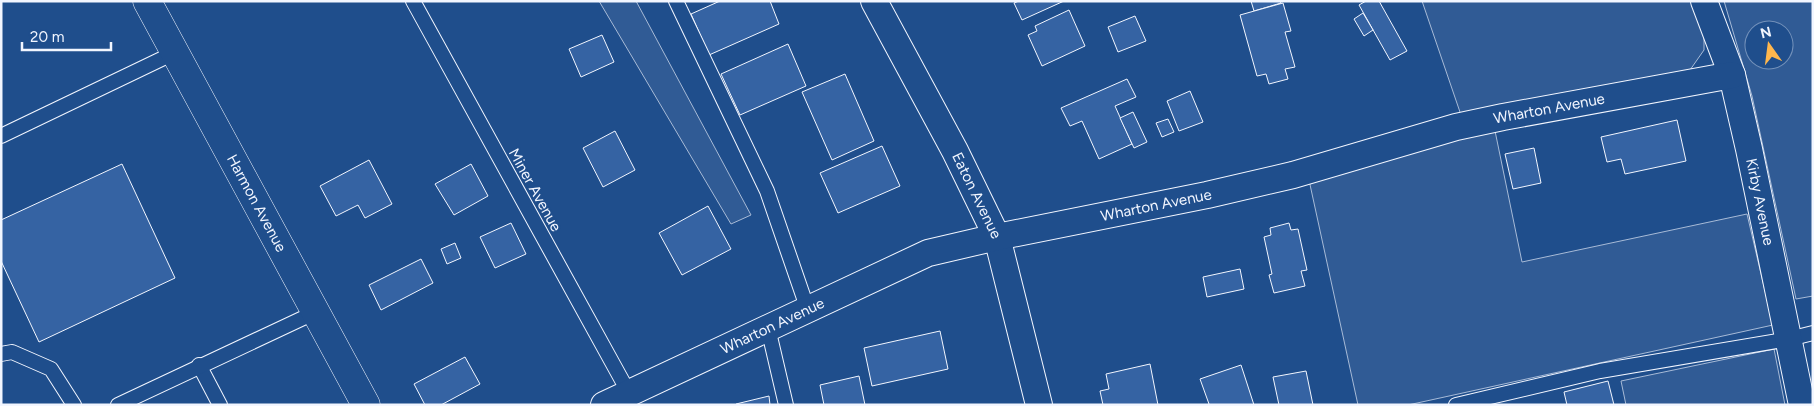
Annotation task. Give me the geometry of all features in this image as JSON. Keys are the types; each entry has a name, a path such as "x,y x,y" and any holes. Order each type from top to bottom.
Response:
{"main road":[{"name":"Harmon Avenue","path":"147,1 366,405"}],"street":[{"name":"Eaton Avenue","path":"874,1 955,151 997,237 1039,405"},
{"name":"Kirby Avenue","path":"1704,1 1732,75 1749,149 1801,336 1802,405"},
{"name":"Wharton Avenue","path":"604,405 928,253 1293,176 1456,127 1503,116 1732,75"}],"lane":[{"name":"Miner Avenue","path":"413,1 629,393"},
{"path":"676,1 767,191 808,310"},
{"path":"1,136 174,53"},
{"path":"118,405 199,365 316,312"},
{"path":"768,328 786,405"},
{"path":"1456,405 1600,371 1801,336"},
{"path":"1,354 12,352 51,369 74,405"},
{"path":"199,365 220,405"}],"shaded area":[{"path":"599,1 636,1 751,215 731,224"},
{"path":"1422,1 1693,1 1704,23 1704,50 1690,70 1461,115"},
{"path":"1724,1 1813,1 1813,296 1796,299 1752,96 1744,70 1794,70 1794,20 1744,20 1744,69"},
{"path":"1494,126 1522,262 1747,214 1773,325 1408,405 1358,405 1309,180"},
{"path":"1774,349 1785,405 1626,405 1621,381"}],"building":[{"path":"720,1 770,1 779,24 709,55 691,14"},
{"path":"1019,1 1064,1 1022,20 1014,3"},
{"path":"1251,1 1280,1 1281,3 1254,11"},
{"path":"1366,1 1379,1 1407,51 1390,60 1359,5"},
{"path":"1283,3 1291,31 1285,32 1295,67 1285,69 1288,79 1269,84 1266,74 1257,76 1240,15"},
{"path":"1069,10 1085,46 1042,66 1028,35 1037,31 1035,26"},
{"path":"1363,13 1373,30 1364,36 1354,19"},
{"path":"1135,16 1146,41 1118,52 1108,27"},
{"path":"602,35 614,62 581,77 569,49"},
{"path":"788,44 806,86 740,115 721,74"},
{"path":"845,74 874,141 832,160 802,92"},
{"path":"1127,79 1136,97 1115,106 1132,144 1099,159 1082,121 1070,126 1061,108"},
{"path":"1190,91 1203,122 1179,131 1167,101"},
{"path":"1133,112 1147,142 1134,148 1120,118"},
{"path":"1168,119 1174,132 1162,137 1156,123"},
{"path":"1677,120 1686,161 1625,174 1621,159 1607,162 1601,137"},
{"path":"615,131 635,170 603,187 583,148"},
{"path":"882,146 900,186 838,213 820,173"},
{"path":"1534,148 1541,183 1513,189 1505,154"},
{"path":"369,160 392,204 365,218 358,205 336,216 320,186"},
{"path":"122,164 175,278 39,342 1,261 1,220"},
{"path":"471,164 488,196 454,215 435,184"},
{"path":"708,206 731,249 682,275 659,233"},
{"path":"511,223 526,254 495,268 480,237"},
{"path":"1289,223 1291,230 1298,229 1307,270 1301,271 1305,286 1274,293 1269,275 1272,274 1264,237 1271,235 1270,228"},
{"path":"455,243 461,258 447,264 441,249"},
{"path":"421,259 433,283 381,310 369,285"},
{"path":"1240,269 1244,289 1207,297 1203,277"},
{"path":"940,331 948,369 872,386 864,348"},
{"path":"465,357 480,384 441,405 425,405 414,384"},
{"path":"1150,364 1158,405 1103,405 1100,391 1109,389 1106,374"},
{"path":"1241,365 1254,405 1206,405 1209,404 1200,379"},
{"path":"1306,371 1313,405 1279,405 1273,377"},
{"path":"859,376 865,405 824,405 820,385"},
{"path":"1608,381 1614,405 1567,405 1564,392"},
{"path":"769,396 770,405 736,405 736,404"}]}
